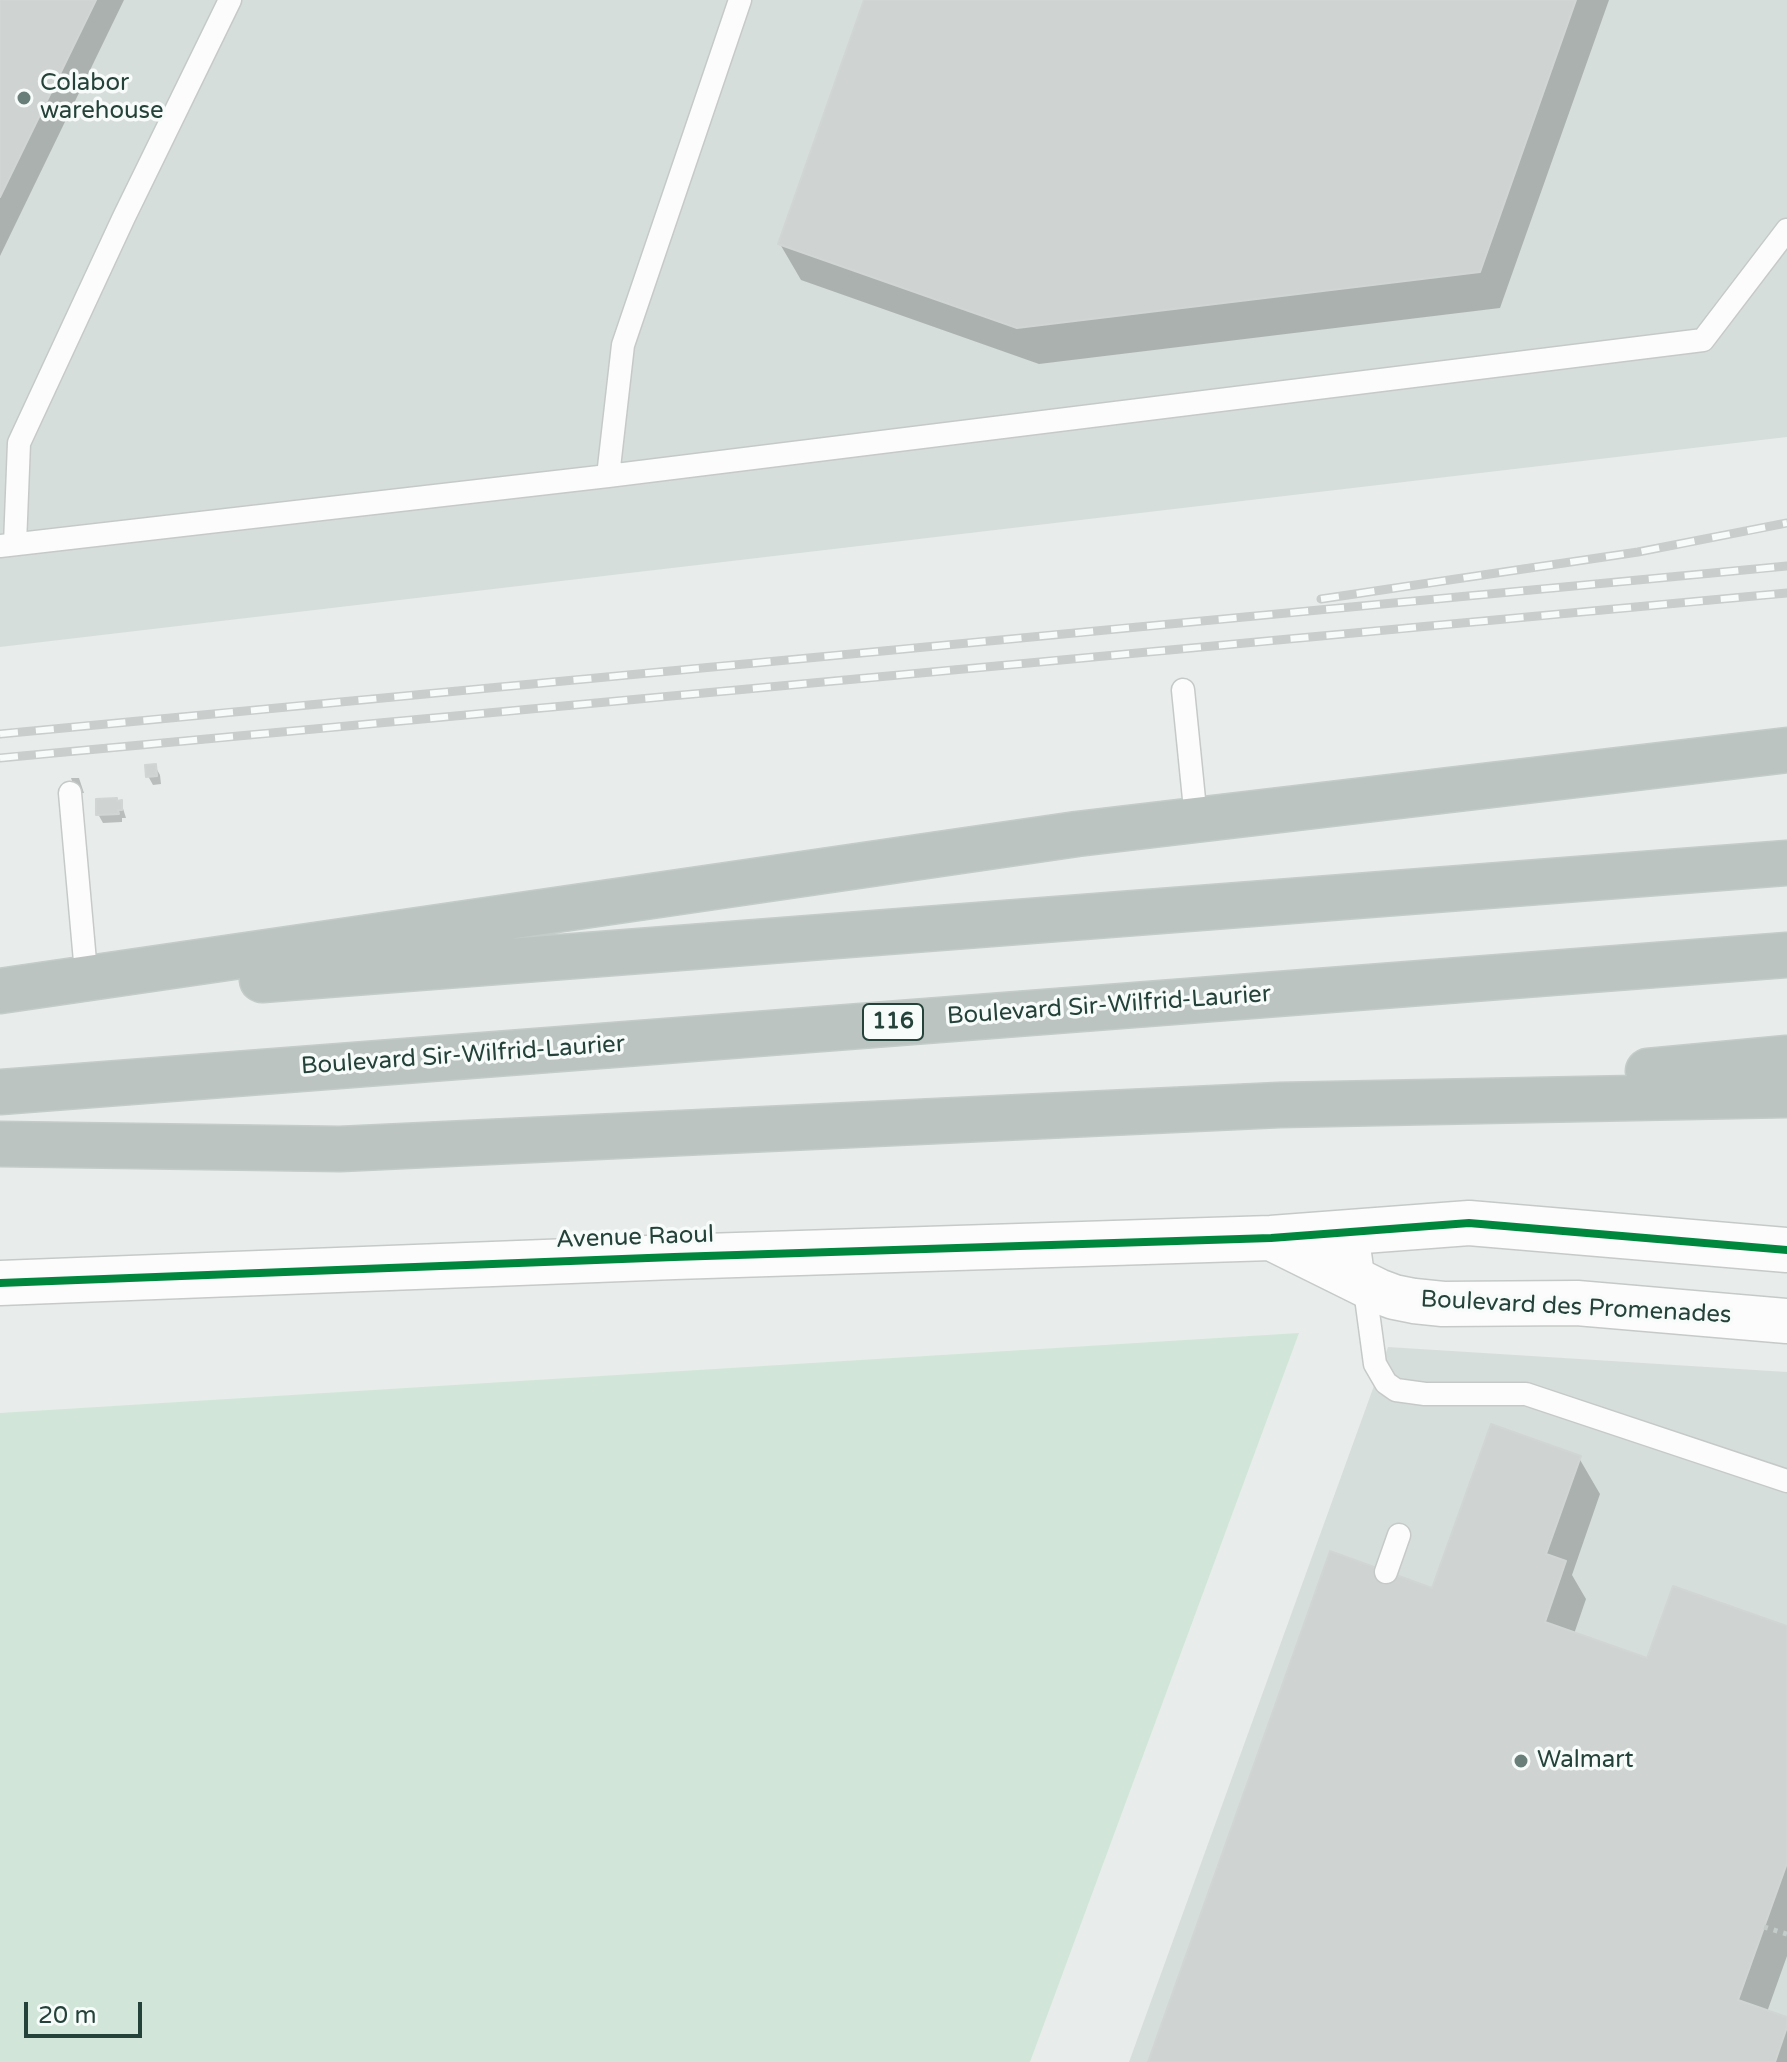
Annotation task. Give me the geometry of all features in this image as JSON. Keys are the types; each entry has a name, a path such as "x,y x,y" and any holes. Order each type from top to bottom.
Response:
{"highway":[{"path":"0,999 1196,819 1787,750"},
{"path":"0,991 1787,863"},
{"name":"Boulevard Sir-Wilfrid-Laurier","path":"0,1092 1787,955"},
{"path":"1279,1105 1787,1058"},
{"path":"0,1144 340,1149 1279,1105 1787,1095"}],"street":[{"path":"1271,1238 1469,1223 1787,1250"},
{"name":"Avenue Raoul","path":"0,1283 1271,1238"},
{"name":"Boulevard des Promenades","path":"1271,1238 1394,1297 1443,1304 1577,1303 1787,1321"}],"lane":[{"path":"230,0 19,443 7,545 608,476 1703,340 1787,230"},
{"path":"608,476 623,345 740,0"},
{"path":"1183,690 1196,819"},
{"path":"70,793 87,985"},
{"path":"1357,1231 1375,1364 1386,1383 1396,1390 1425,1394 1526,1394 1787,1481"},
{"path":"1386,1572 1399,1535"}],"path":[{"path":"1764,1927 1787,1934"}],"shaded area":[{"path":"0,0 1787,0 1787,437 0,647"},
{"name":"Walmart","path":"1388,1347 1787,1372 1787,2062 1129,2062"}],"green space":[{"path":"1299,1333 1030,2062 0,2062 0,1413"}],"building":[{"name":"Colabor warehouse","path":"0,0 96,0 0,197"},
{"path":"864,0 1576,0 1480,272 1017,328 778,244"},
{"path":"156,764 157,776 146,777 145,765"},
{"path":"117,798 117,801 122,800 119,814 96,815 96,799"},
{"name":"Walmart","path":"1491,1424 1581,1456 1546,1554 1566,1561 1545,1622 1647,1658 1673,1586 1787,1626 1787,1863 1738,2000 1787,2017 1787,2027 1775,2062 1148,2062 1330,1551 1432,1588"}],"railway":[{"path":"1321,599 1638,552 1787,523"},
{"path":"0,734 1787,566"},
{"path":"0,758 1787,593"}],"cycle path":[{"path":"0,1283 1271,1238 1469,1223 1787,1250"}],"place":[{"name":"Colabor warehouse","path":"24,98"},
{"name":"Walmart","path":"1521,1761"}]}
